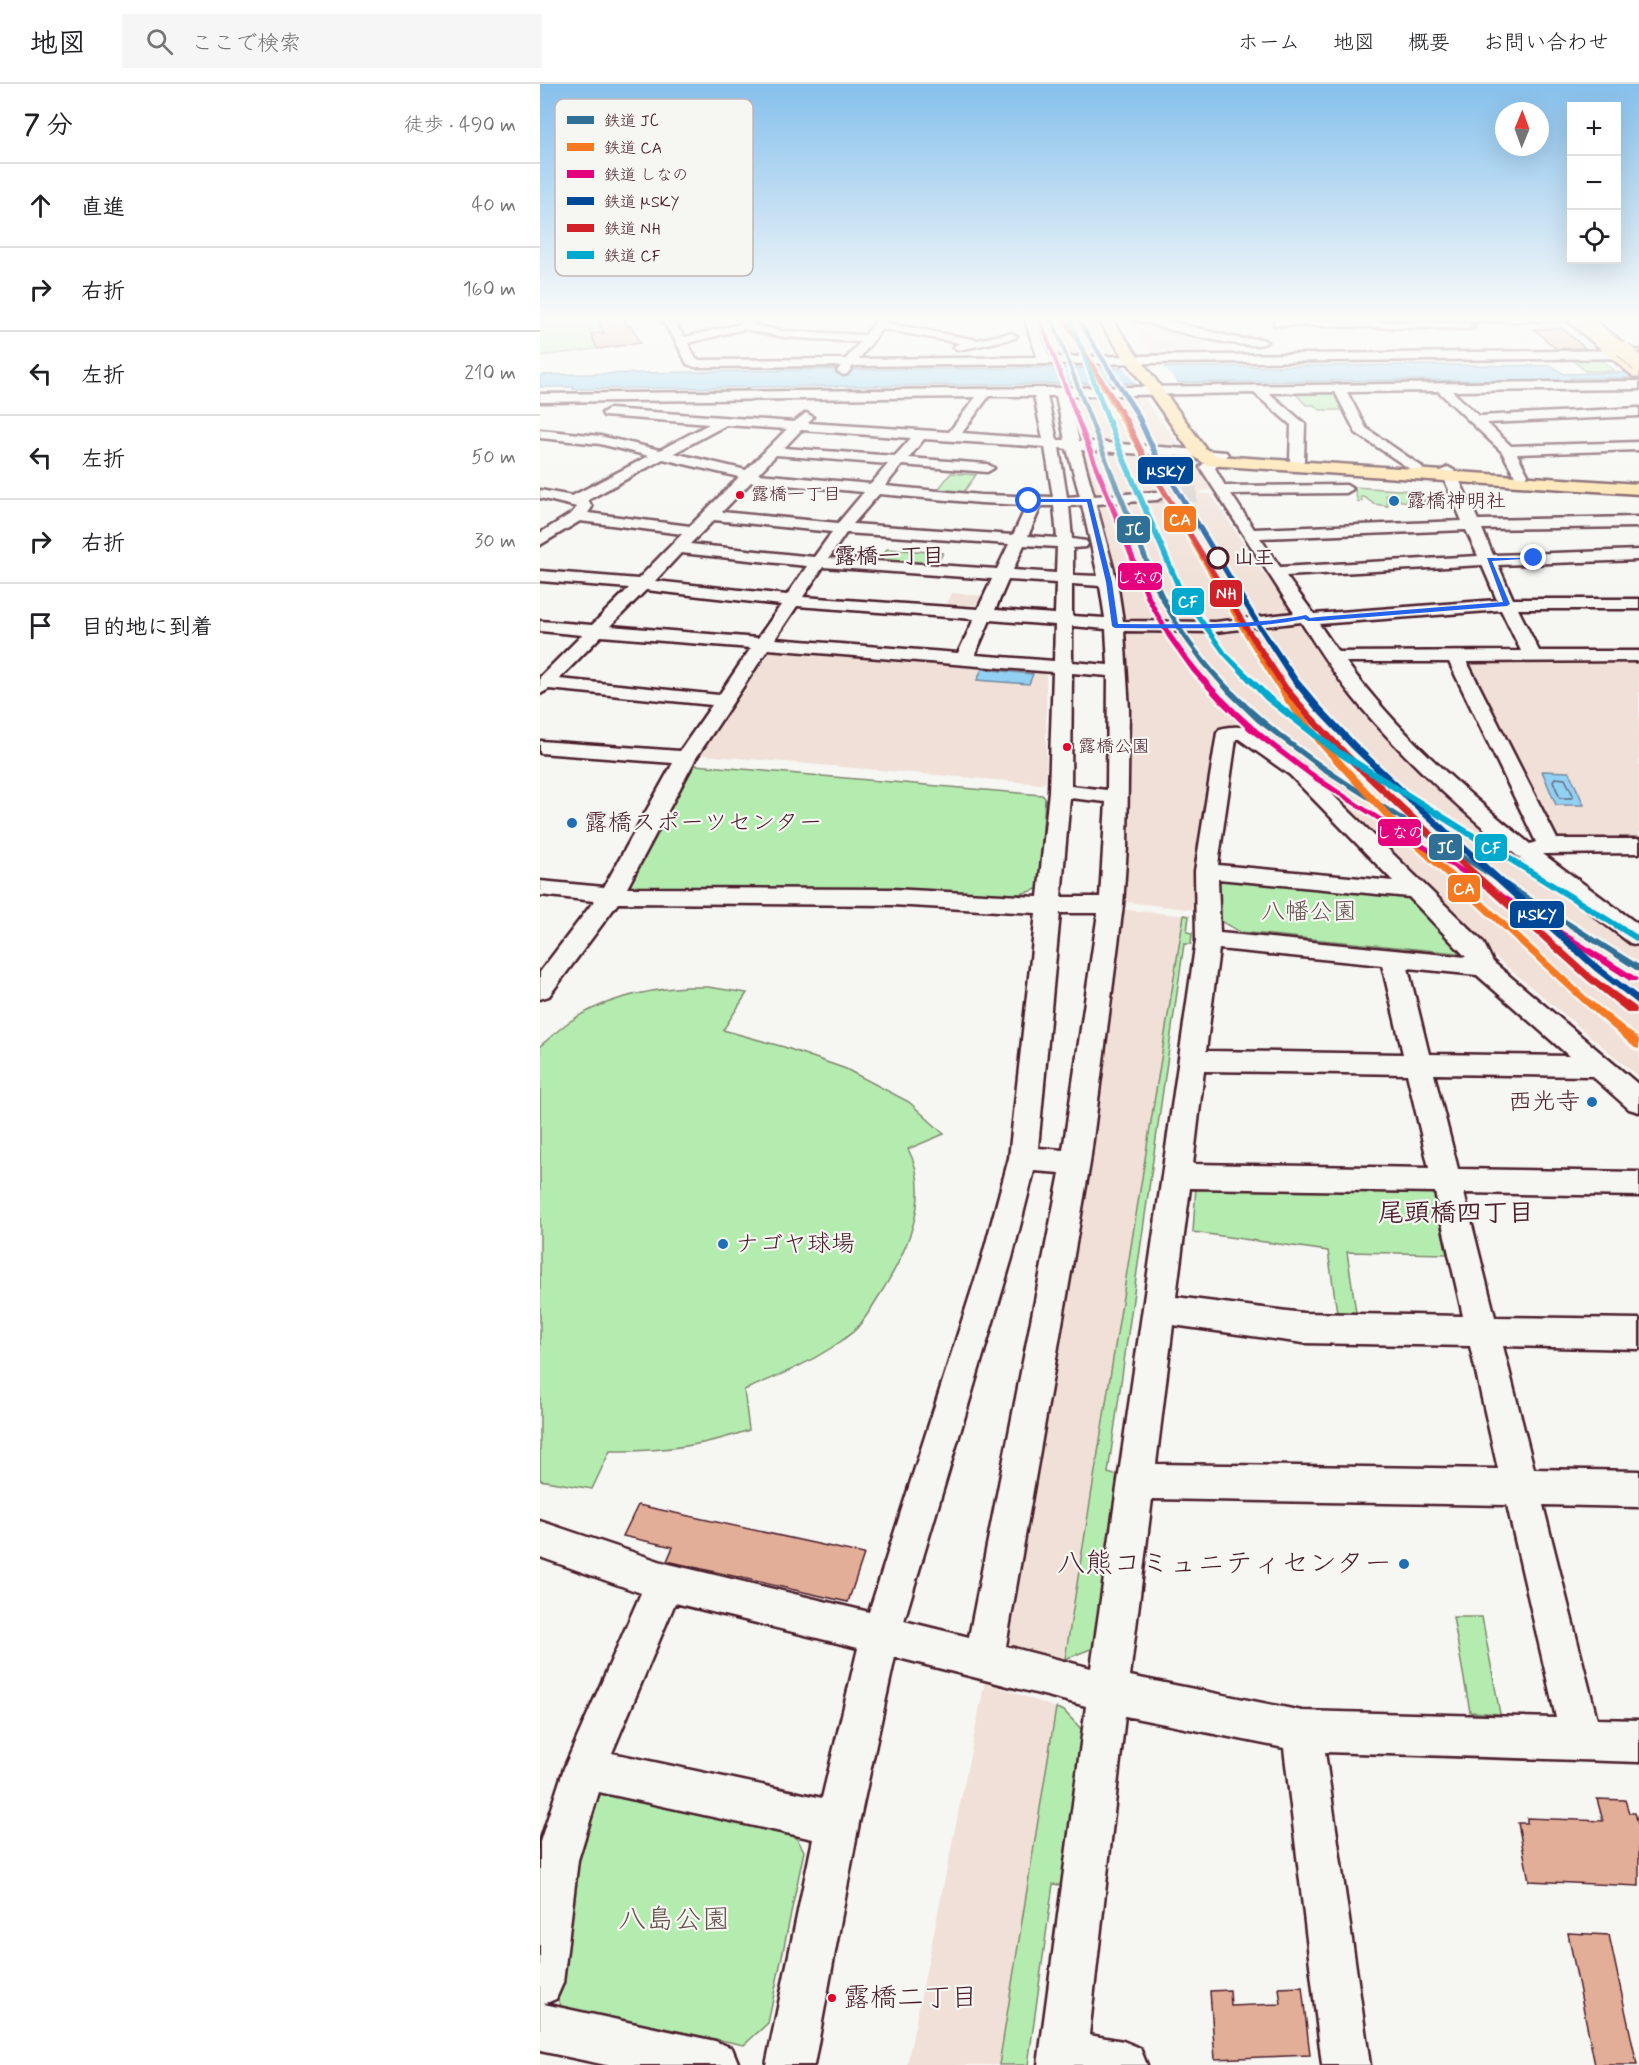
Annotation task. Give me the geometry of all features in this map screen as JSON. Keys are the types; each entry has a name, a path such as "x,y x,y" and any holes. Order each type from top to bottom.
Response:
{"main road":[{"path":"1176,408 1211,456 1340,470 1521,475 1638,489"},
{"path":"1211,456 1416,469 1450,474 1638,489"}],"street":[{"path":"597,408 799,426 846,420 921,434 1211,456 1207,467 1215,492 1250,534 1364,699 1397,736 1452,787 1527,851 1639,937"},
{"path":"541,685 799,426 813,408"},
{"path":"846,420 854,408"},
{"path":"953,436 974,408"},
{"path":"790,2065 838,1823 881,1634 997,1258 1023,1158 1060,791 1065,543 1062,501 1063,444 1054,408"},
{"path":"1280,408 1298,424 1297,461"},
{"path":"1350,408 1361,430 1416,469"},
{"path":"1464,408 1508,450 1521,475"},
{"path":"1476,420 1639,412"},
{"path":"540,540 575,508 659,456 724,421"},
{"path":"540,434 600,441 748,476 875,489 965,498 1062,501 1157,496"},
{"path":"540,990 611,895 686,758 818,562 842,528 921,434"},
{"path":"549,450 568,437"},
{"path":"965,498 1008,440"},
{"path":"1508,450 1639,446"},
{"path":"773,451 987,468"},
{"path":"1215,492 1347,494 1340,470"},
{"path":"1450,474 1507,604 1533,656"},
{"path":"545,498 575,508 694,531"},
{"path":"964,659 1018,540 1062,501"},
{"path":"984,1660 1076,1163 1111,905 1118,796 1119,710 1115,625 1109,582 1099,545 1062,501"},
{"path":"711,515 842,528 1099,545"},
{"path":"1250,534 1356,525 1639,522"},
{"path":"678,548 818,562 1109,582"},
{"path":"1276,572 1489,560 1639,555"},
{"path":"540,576 642,584 793,601 984,613 1115,625 1215,627 1507,604 1639,604"},
{"path":"540,626 1116,671"},
{"path":"1455,656 1549,846"},
{"path":"1333,657 1639,656"},
{"path":"541,685 726,700"},
{"path":"1123,2065 1063,2060 1108,1692 1208,940 1206,871 1227,733 1244,733 1297,771 1474,948 1484,967 1639,1101"},
{"path":"544,753 686,758"},
{"path":"1060,791 1118,796"},
{"path":"1527,851 1549,846 1639,846"},
{"path":"1206,871 1415,890"},
{"path":"540,888 611,895 892,897 1027,905 1050,903 1111,905"},
{"path":"1607,914 1639,913"},
{"path":"1208,940 1484,967"},
{"path":"1393,958 1581,1739"},
{"path":"1192,1061 1599,1066"},
{"path":"1023,1158 1076,1163"},
{"path":"1177,1176 1639,1184"},
{"path":"1159,1309 1303,1328 1639,1334"},
{"path":"1136,1481 1639,1489"},
{"path":"540,1539 665,1582 1108,1692 1302,1731 1639,1741"},
{"path":"540,1983 548,1860 665,1582"},
{"path":"1302,1731 1346,2065"},
{"path":"585,1768 838,1823"},
{"path":"540,2027 715,2065"}],"shaded area":[{"path":"1068,408 1151,408 1182,448 1077,442"},
{"path":"1077,448 1191,455 1213,490 1201,491 1202,494 1211,494 1264,575 1269,575 1294,614 1226,624 1120,622"},
{"path":"952,593 987,596 981,610 945,609"},
{"path":"1296,621 1304,623 1306,628 1304,629 1335,673 1588,910 1639,946 1639,1077 1488,951 1419,888 1301,769 1223,729 1196,910 1118,901 1120,630"},
{"path":"772,649 1046,670 1046,781 1042,784 704,755 703,752"},
{"path":"1639,661 1639,839 1556,839 1468,663"},
{"path":"1117,909 1189,916 1187,932 1192,933 1191,944 1184,944 1108,1473 1096,1647 1065,1659 996,1641"},
{"path":"985,1682 1064,1711 1053,1884 1028,2065 907,2065"}],"green space":[{"path":"1318,408 1345,410 1320,410"},
{"path":"951,473 976,475 963,493 936,492"},
{"path":"1354,487 1414,491 1418,500 1425,500 1425,502 1401,501 1396,495 1386,495 1388,506 1374,504 1364,497 1361,497 1362,501 1358,502"},
{"path":"887,549 943,553 935,568 878,564"},
{"name":"露橋公園","path":"695,765 1042,795 1045,798 1039,888 1024,893 991,896 904,889 630,887 628,882"},
{"name":"八幡公園","path":"1222,876 1414,895 1468,948 1457,953 1240,932 1217,919 1216,880"},
{"path":"1184,915 1189,916 1187,932 1192,933 1191,944 1184,944 1108,1473 1121,1477 1096,1647 1065,1659"},
{"name":"ナゴヤ球場","path":"685,987 708,987 747,993 723,1030 784,1047 846,1069 909,1102 944,1134 908,1149 915,1168 918,1187 917,1207 912,1227 897,1265 866,1316 853,1332 815,1358 744,1390 749,1430 681,1447 610,1451 592,1489 540,1480 540,1046 569,1022 596,1007 640,993"},
{"path":"1196,1186 1427,1189 1434,1196 1447,1254 1347,1252 1357,1319 1338,1319 1328,1251 1193,1232"},
{"path":"1453,1617 1482,1617 1500,1714 1470,1712"},
{"path":"1056,1708 1064,1711 1085,1733 1065,1886 1053,1884 1028,2065 999,2065"},
{"name":"八島公園","path":"602,1793 796,1837 804,1851 768,2023 744,2045 562,2007 550,1985 584,1801"}],"water":[{"path":"982,669 1033,674 1029,684 977,680"},
{"path":"1542,771 1569,772 1584,805 1556,805"}],"building":[{"path":"638,1505 864,1554 848,1602 667,1561 673,1547 623,1536"},
{"path":"1597,1799 1625,1800 1629,1813 1635,1813 1639,1827 1639,1886 1529,1881 1518,1823 1527,1823 1527,1818 1603,1821"},
{"path":"1568,1933 1609,1935 1637,2065 1595,2065"},
{"path":"1302,1987 1310,2055 1215,2059 1210,1991 1230,1990 1231,2006 1281,2004 1279,1988"}],"tunnel":[{"path":"1157,496 1202,494"}],"rail line":[{"name":"しなの","path":"1074,408 1150,599 1163,625 1195,671 1222,701 1252,729 1317,779 1633,979"},
{"name":"JC","path":"1086,408 1166,606 1204,663 1231,693 1260,720 1324,769 1639,969"},
{"name":"CF","path":"1104,408 1181,592 1225,654 1268,698 1335,750 1639,940"},
{"name":"CA","path":"1116,408 1243,628 1290,703 1323,745 1402,831 1585,1000 1639,1045"},
{"name":"NH","path":"1119,408 1146,461 1246,627 1285,687 1309,716 1346,755 1421,826 1590,978 1632,1010"},
{"name":"μSKY","path":"1134,408 1156,455 1256,621 1295,680 1318,708 1354,746 1429,817 1598,969 1639,1001"}],"place":[{"name":"露橋一丁目","path":"740,495"},
{"name":"露橋神明社","path":"1394,501"},
{"name":"山王","path":"1218,558"},
{"name":"露橋公園","path":"1067,747"},
{"name":"露橋スポーツセンター","path":"572,823"},
{"name":"西光寺","path":"1592,1102"},
{"name":"ナゴヤ球場","path":"723,1244"},
{"name":"八熊コミュニティセンター","path":"1404,1564"},
{"name":"露橋二丁目","path":"832,1998"}],"district":[{"name":"露橋一丁目","path":"889,557"},
{"name":"尾頭橋四丁目","path":"1456,1214"}],"route":[{"path":"1029,501 1090,500 1109,582 1115,626 1215,627 1282,621 1306,616 1308,620 1507,604 1489,560 1534,558"}]}
